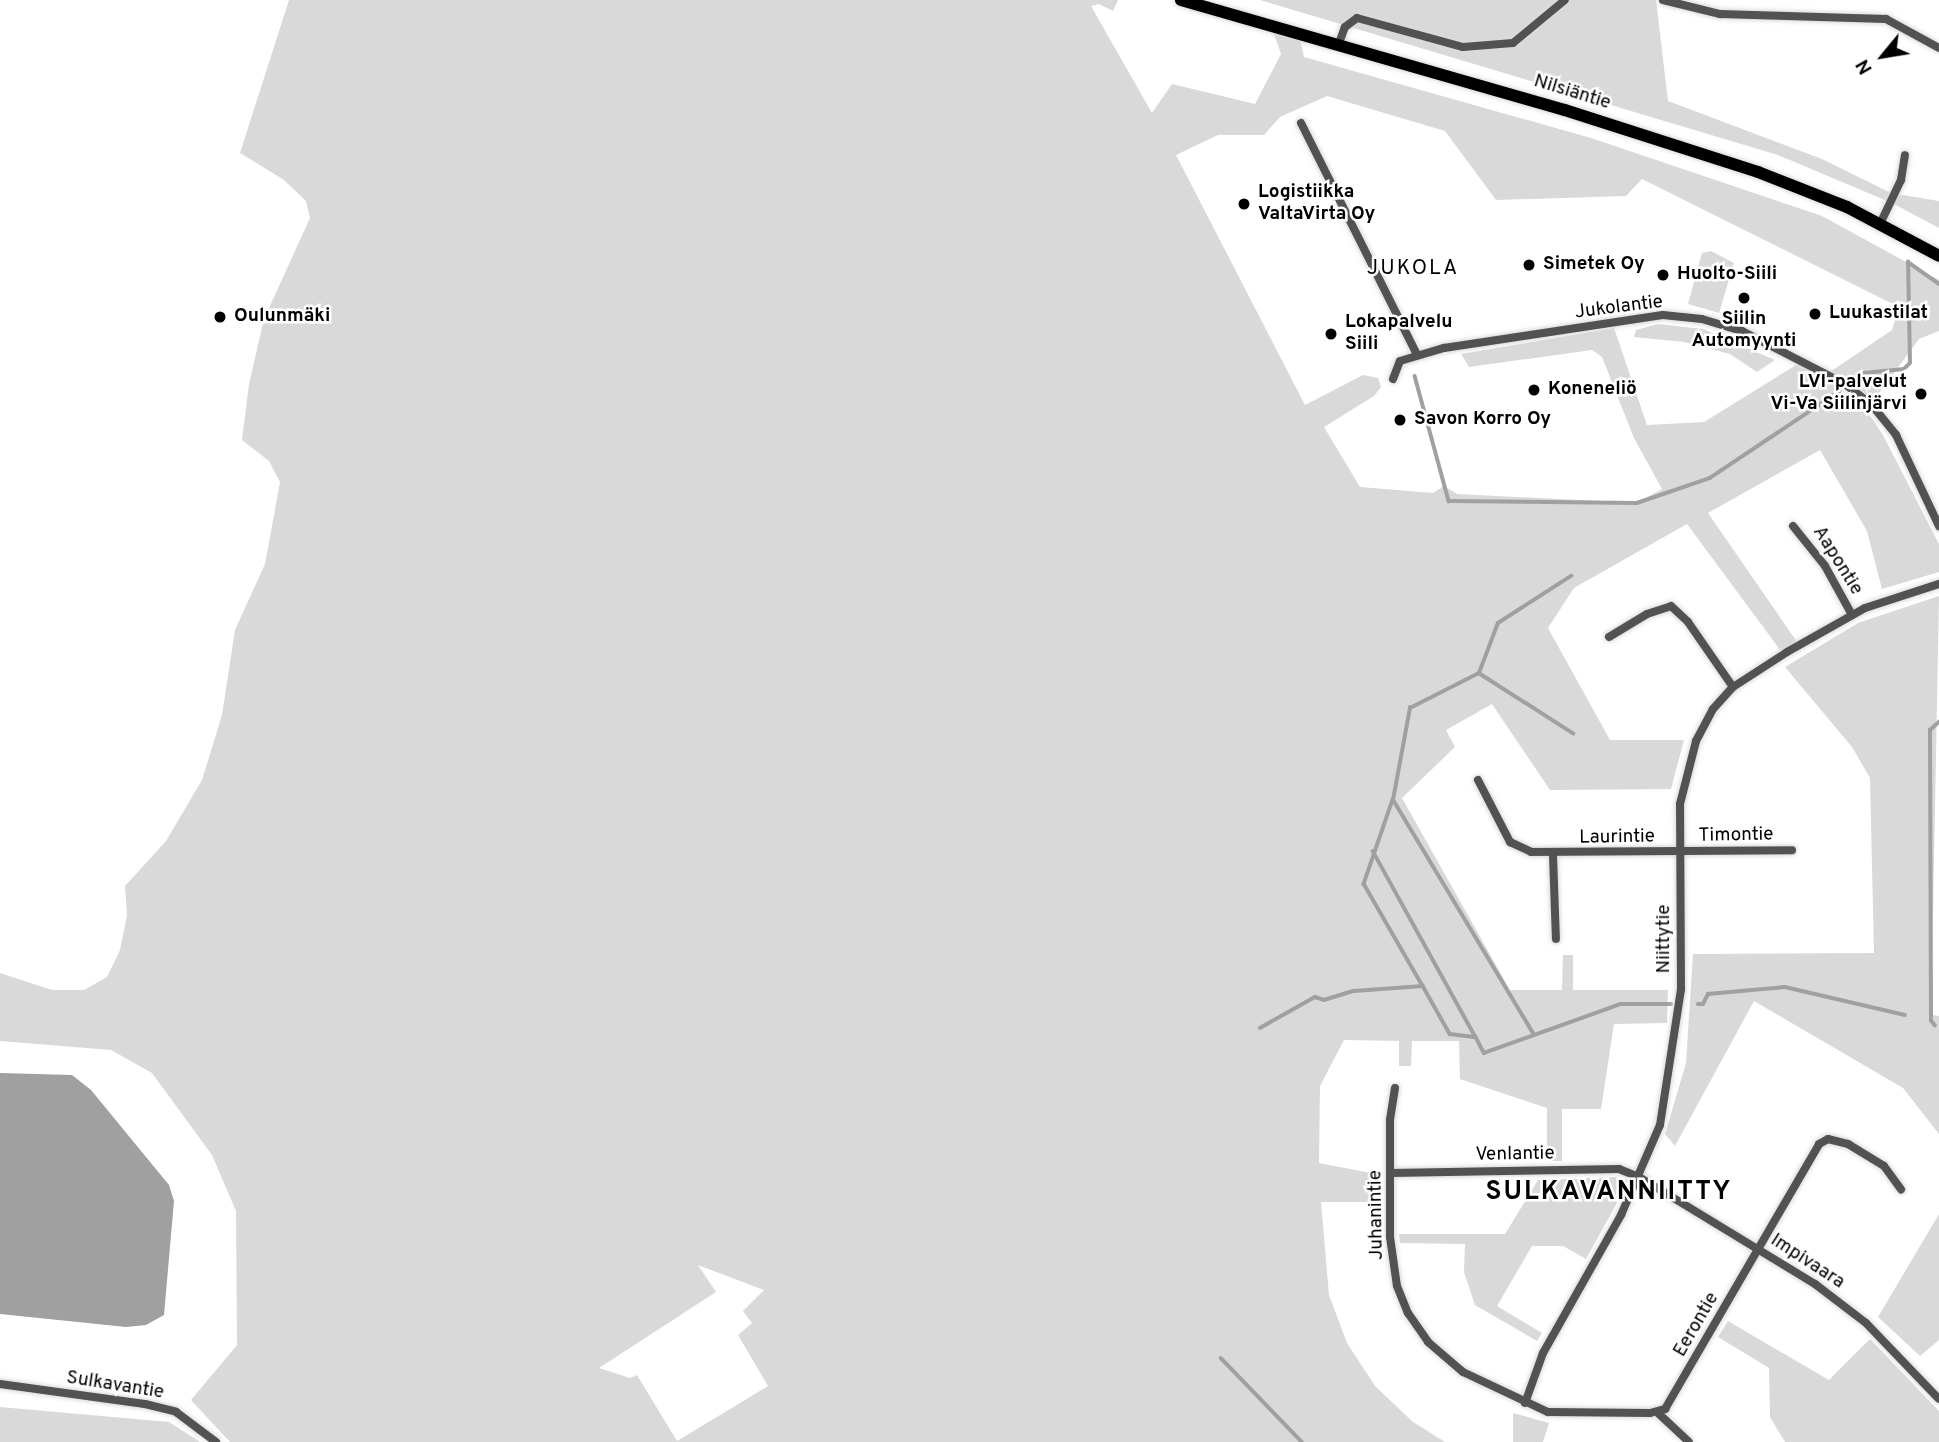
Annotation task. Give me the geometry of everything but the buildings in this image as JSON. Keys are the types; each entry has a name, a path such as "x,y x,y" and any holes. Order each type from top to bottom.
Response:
{"main road":[{"name":"Nilsiäntie","path":"1181,0 1565,110 1745,167 1880,224 1939,256"}],"street":[{"path":"1338,46 1345,27 1357,18 1463,47 1513,43 1565,0"},
{"path":"1663,0 1720,14 1886,19 1939,48"},
{"path":"1301,122 1417,355 1400,361 1393,379"},
{"path":"1880,224 1901,180 1905,155"},
{"name":"Jukolantie","path":"1417,355 1662,315 1702,319 1742,331 1845,384 1871,404 1896,435 1939,526"},
{"name":"Aapontie","path":"1793,526 1825,565 1852,615"},
{"name":"Niittytie","path":"1525,1404 1543,1353 1639,1177 1660,1125 1678,1029 1680,804 1687,768 1713,709 1733,687 1852,615 1939,584"},
{"path":"1609,637 1647,614 1671,606 1688,622 1733,687"},
{"name":"Laurintie","path":"1478,780 1510,842 1553,855 1681,853"},
{"name":"Timontie","path":"1681,853 1792,850"},
{"name":"Laurintie","path":"1553,855 1556,939"},
{"name":"Juhanintie","path":"1395,1088 1391,1173 1392,1261 1408,1313 1428,1342 1463,1372 1525,1404"},
{"name":"Eerontie","path":"1658,1413 1669,1404 1760,1250 1809,1157 1828,1139 1848,1144 1884,1166 1901,1189"},
{"name":"Venlantie","path":"1391,1173 1619,1169 1639,1177"},
{"name":"Impivaara","path":"1639,1177 1760,1250 1866,1323 1939,1399"},
{"name":"Sulkavantie","path":"0,1384 145,1404 176,1412 216,1442"},
{"path":"1525,1404 1560,1413 1658,1413 1689,1442"}],"shaded area":[{"path":"289,0 1118,0 1113,11 1099,4 1091,6 1152,113 1172,84 1255,104 1281,54 1271,26 1299,35 1304,57 1591,138 1822,216 1939,280 1939,331 1919,339 1871,404 1845,385 1839,392 1871,417 1883,435 1939,544 1939,572 1882,589 1867,531 1820,450 1708,513 1797,642 1781,651 1687,524 1574,588 1548,628 1610,740 1684,740 1671,789 1550,790 1492,704 1446,730 1455,747 1402,798 1510,990 1562,990 1563,955 1573,955 1573,990 1668,990 1667,1023 1614,1024 1601,1109 1562,1109 1562,1161 1547,1161 1547,1108 1460,1079 1459,1041 1412,1041 1411,1066 1399,1066 1399,1041 1344,1040 1320,1086 1319,1163 1381,1175 1381,1202 1321,1202 1329,1295 1347,1343 1375,1386 1413,1422 1445,1442 230,1442 191,1400 237,1345 236,1211 212,1155 152,1073 111,1050 0,1041 0,973 52,990 84,990 107,977 120,950 127,915 125,886 166,841 202,780 222,715 235,630 265,564 280,482 269,461 242,440 249,384 264,319 310,218 306,201 284,180 240,153","holes":["1327,96 1445,131 1496,200 1626,196 1642,179 1899,307 1892,330 1827,374 1801,362 1704,422 1647,425 1614,328 1461,354 1469,367 1592,350 1602,357 1634,438 1662,489 1637,503 1457,494 1444,486 1433,493 1360,487 1324,427 1374,396 1381,387 1378,378 1363,375 1305,405 1176,155 1218,135 1264,135 1280,117","698,1265 764,1290 743,1311 752,1323 738,1335 768,1386 677,1441 637,1375 630,1378 599,1368 716,1292"]},
{"path":"1260,0 1656,0 1668,101 1822,159 1891,193 1939,201 1939,228 1892,203 1778,155"},
{"path":"1711,251 1734,263 1719,313 1688,304 1702,253"},
{"path":"1658,324 1703,329 1775,360 1757,372 1730,354 1684,342 1634,337 1636,330"},
{"path":"1939,596 1932,967 1933,1015 1939,1016 1939,1134 1903,1088 1754,1001 1675,1146 1665,1134 1686,1063 1693,954 1874,953 1870,778 1852,747 1785,667 1858,623"},
{"path":"0,1073 72,1075 91,1090 169,1185 174,1201 164,1315 146,1325 126,1327 0,1314"},
{"path":"1617,1177 1629,1181 1586,1259 1563,1246 1532,1246 1497,1306 1542,1333 1537,1341 1475,1305 1464,1272 1465,1244 1400,1243 1399,1234 1505,1234 1538,1180"},
{"path":"1939,1214 1939,1340 1920,1356 1878,1317"},
{"path":"1728,1321 1829,1380 1870,1339 1939,1411 1939,1442 1785,1442 1770,1417 1769,1368 1718,1337"},
{"path":"0,1407 169,1422 200,1442 0,1442"},
{"path":"1513,1413 1549,1423 1543,1442 1513,1442"}],"waterway":[{"path":"1908,262 1939,284"},
{"path":"1853,380 1864,373 1904,369 1910,363 1908,262"},
{"path":"1415,376 1449,501 1637,503 1710,478 1840,391"},
{"path":"1479,673 1498,623 1571,576"},
{"path":"1534,1035 1393,800 1410,708 1479,673 1573,733"},
{"path":"1935,1026 1931,1021 1930,730 1939,722"},
{"path":"1393,800 1364,884 1423,986"},
{"path":"1373,851 1475,1036"},
{"path":"1260,1028 1315,997 1324,1000 1354,991 1423,986 1450,1034 1476,1037 1484,1053 1621,1004 1671,1004"},
{"path":"1698,1004 1703,1004 1708,994 1785,987 1905,1015"},
{"path":"1221,1358 1302,1442"}],"place":[{"name":"Logistiikka ValtaVirta Oy","path":"1244,204"},
{"name":"Simetek Oy","path":"1529,265"},
{"name":"Huolto-Siili","path":"1663,275"},
{"name":"Siilin Automyynti","path":"1744,298"},
{"name":"Luukastilat","path":"1815,314"},
{"name":"Oulunmäki","path":"220,317"},
{"name":"Lokapalvelu Siili","path":"1331,334"},
{"name":"Koneneliö","path":"1534,390"},
{"name":"LVI-palvelut Vi-Va Siilinjärvi","path":"1921,394"},
{"name":"Savon Korro Oy","path":"1400,420"}],"district":[{"name":"JUKOLA","path":"1413,269"},
{"name":"SULKAVANNIITTY","path":"1609,1193"}]}
